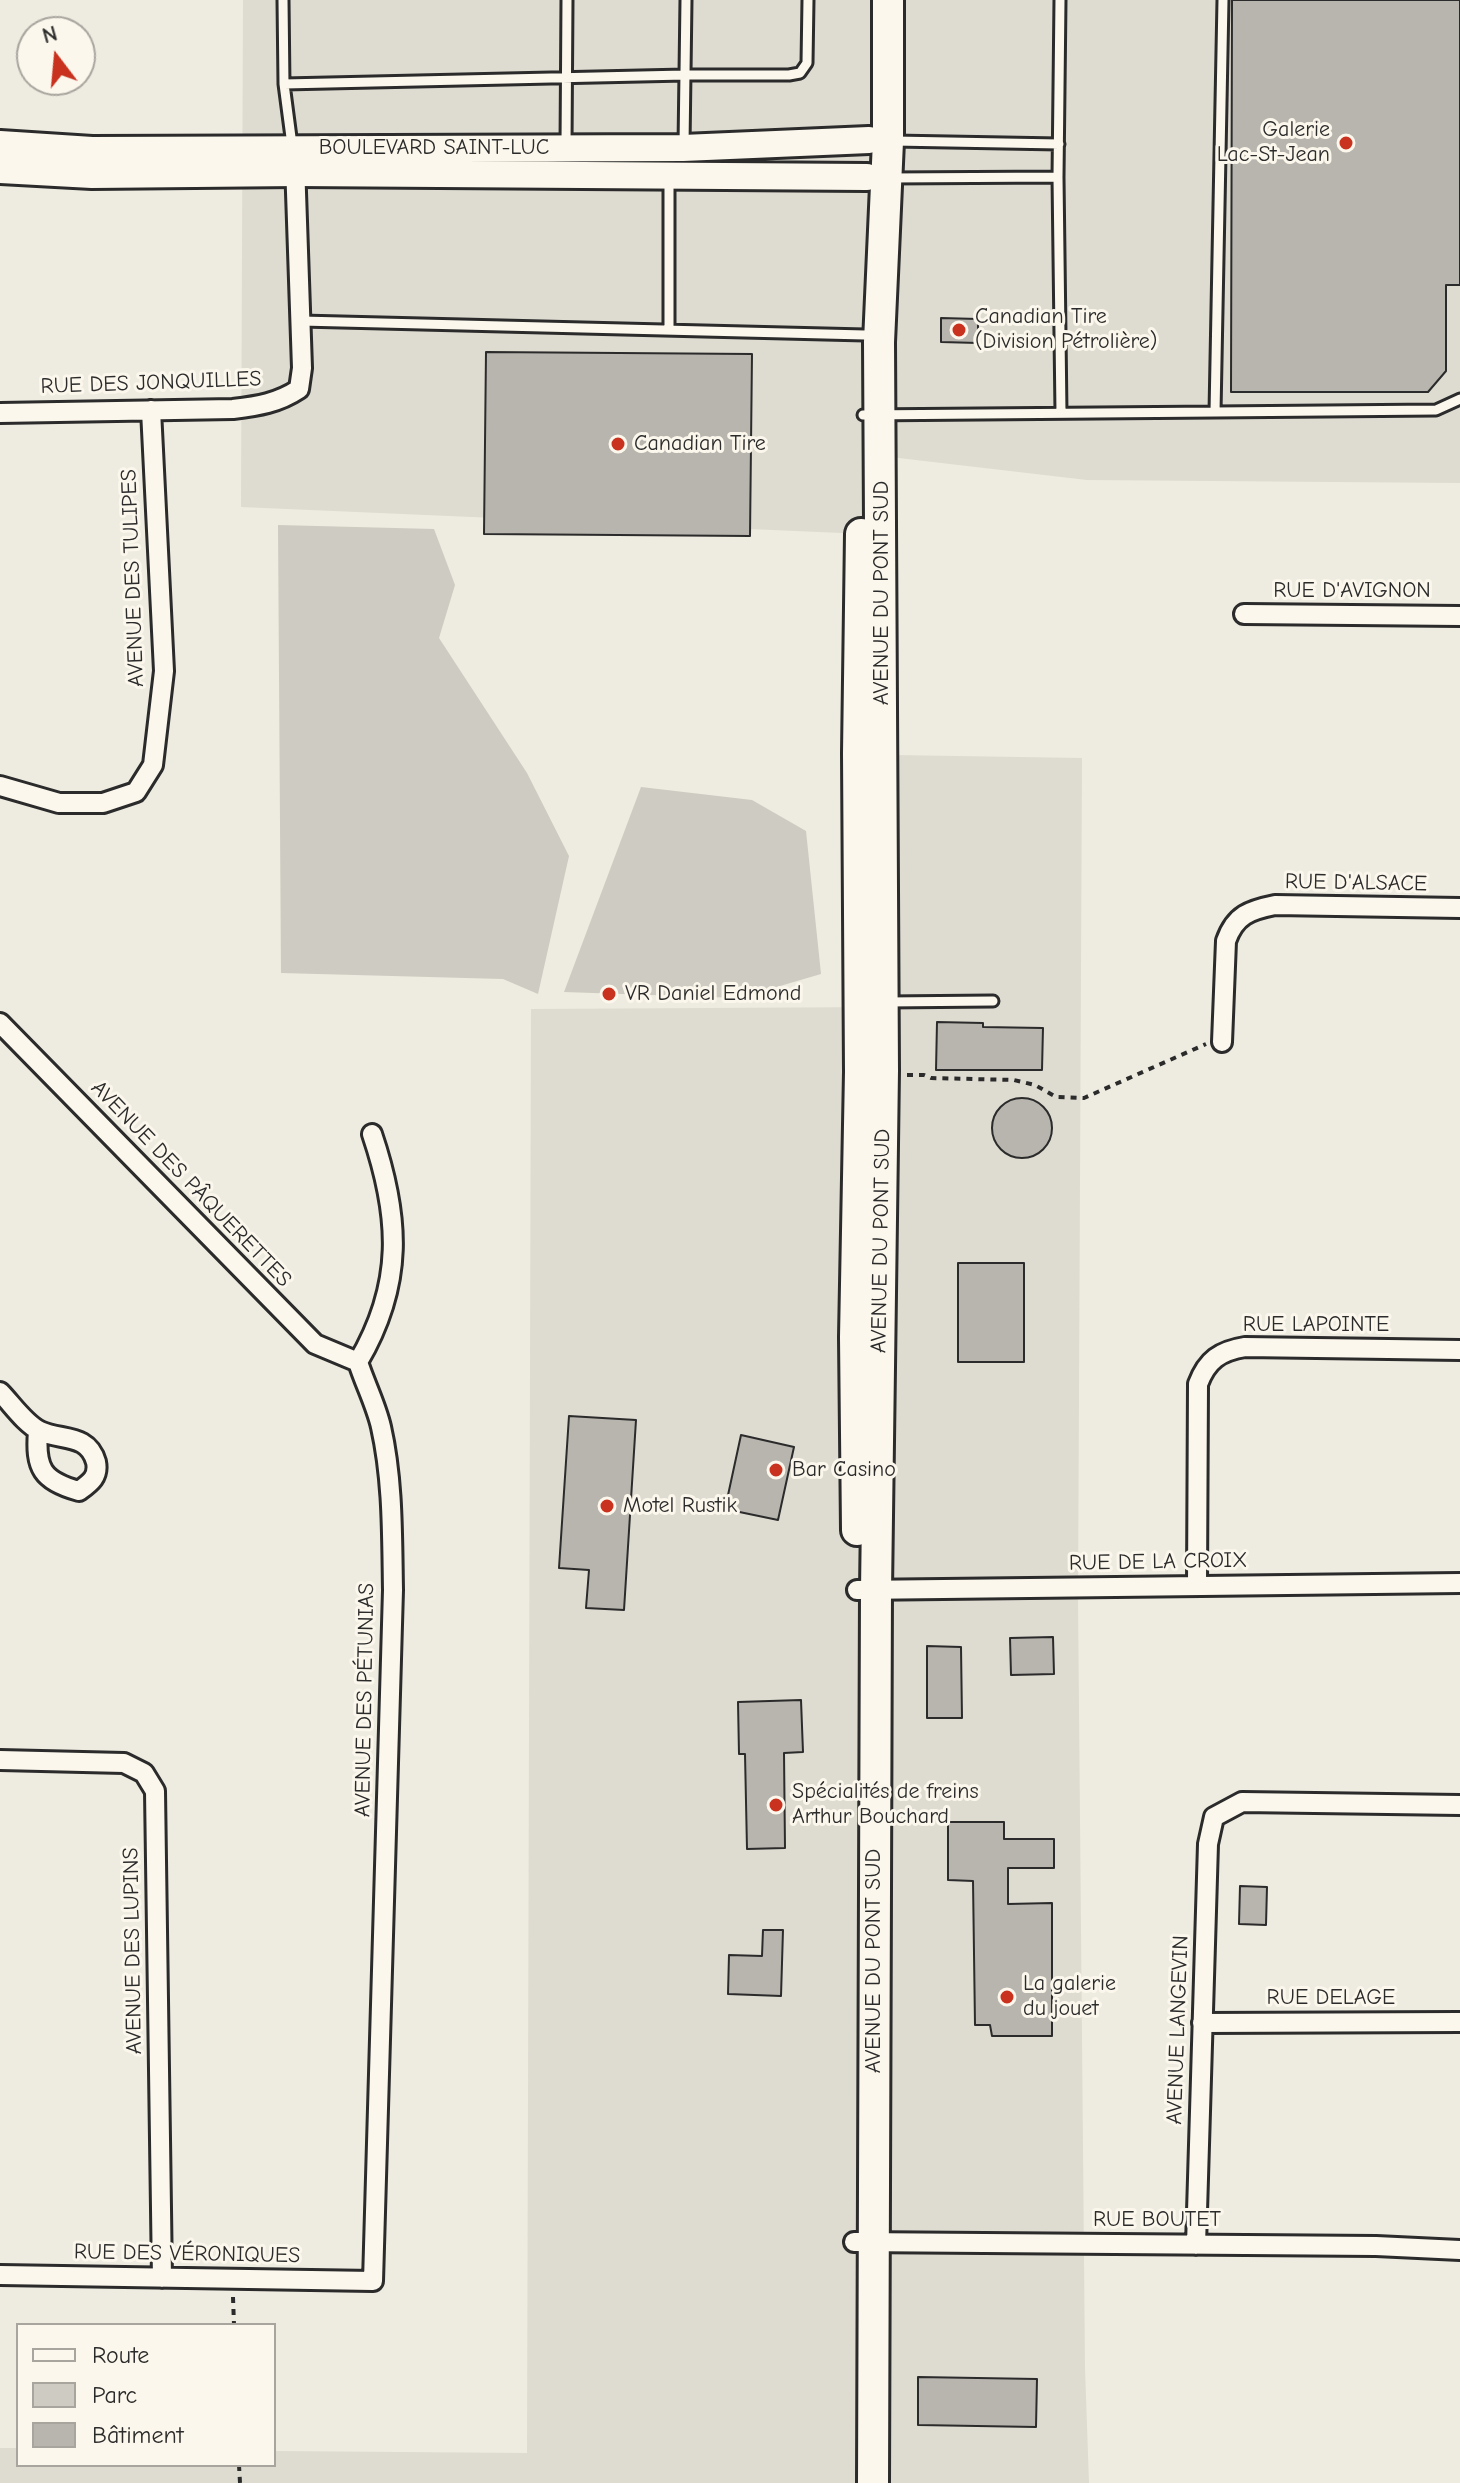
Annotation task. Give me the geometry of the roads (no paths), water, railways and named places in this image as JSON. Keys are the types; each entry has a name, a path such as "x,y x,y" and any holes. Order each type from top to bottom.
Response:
{"main road":[{"name":"AVENUE DU PONT SUD","path":"869,0 878,140"},
{"name":"AVENUE DU PONT SUD","path":"854,2483 863,2243 867,1590 882,1002 872,416 865,335 888,0"},
{"name":"AVENUE DU PONT SUD","path":"867,1590 855,1337 860,1072 858,753 872,416 879,342 876,177"},
{"name":"AVENUE DU PONT SUD","path":"863,2243 873,2483"}],"street":[{"name":"BOULEVARD SAINT-LUC","path":"0,144 6,147 294,160 566,161 683,148 878,140"},
{"name":"BOULEVARD SAINT-LUC","path":"0,170 92,175 294,160"},
{"name":"RUE DES JONQUILLES","path":"0,413 233,409 283,399 299,389 301,321 294,160"},
{"name":"BOULEVARD SAINT-LUC","path":"566,161 669,174 876,177"},
{"name":"AVENUE DES TULIPES","path":"0,786 59,803 103,803 136,792 153,765 164,671 151,410"},
{"name":"RUE D'AVIGNON","path":"1244,614 1460,616"},
{"name":"RUE D'ALSACE","path":"1222,1039 1226,941 1230,928 1238,918 1253,910 1275,905 1460,908"},
{"name":"AVENUE DES PÂQUERETTES","path":"0,1023 315,1344 358,1362"},
{"path":"358,1362 373,1337 387,1299 394,1250 391,1205 372,1134"},
{"name":"RUE LAPOINTE","path":"1197,1584 1198,1384 1211,1360 1222,1353 1245,1347 1460,1350"},
{"name":"AVENUE DES PÉTUNIAS","path":"358,1362 381,1424 388,1466 393,1590 373,2281"},
{"path":"0,1392 38,1431"},
{"name":"RUE DE LA CROIX","path":"867,1590 1460,1583"},
{"name":"AVENUE DES LUPINS","path":"0,1760 124,1763 144,1773 155,1791 162,2278"},
{"name":"AVENUE LANGEVIN","path":"1196,2245 1208,1844 1214,1817 1242,1802 1460,1805"},
{"name":"RUE DELAGE","path":"1202,2023 1460,2022"},
{"name":"RUE BOUTET","path":"863,2243 1376,2246 1460,2250"},
{"name":"RUE DES VÉRONIQUES","path":"0,2275 373,2281"}],"lane":[{"path":"283,0 284,84 294,160"},
{"path":"566,161 567,0"},
{"path":"683,148 686,0"},
{"path":"284,84 789,75 800,73 807,63 808,0"},
{"path":"1060,0 1058,177 1061,413"},
{"path":"1215,412 1223,0"},
{"path":"878,140 1059,144"},
{"path":"669,174 669,328"},
{"path":"876,177 1058,177"},
{"path":"301,321 865,335"},
{"path":"872,416 1436,410 1460,399"},
{"path":"882,1002 993,1001"}],"place":[{"name":"Galerie Lac-St-Jean","path":"1346,143"},
{"name":"Canadian Tire (Division Pétrolière)","path":"959,330"},
{"name":"Canadian Tire","path":"618,444"},
{"name":"VR Daniel Edmond","path":"609,994"},
{"name":"Bar Casino","path":"776,1470"},
{"name":"Motel Rustik","path":"607,1506"},
{"name":"Spécialités de freins Arthur Bouchard","path":"776,1805"},
{"name":"La galerie du jouet","path":"1007,1997"}]}
